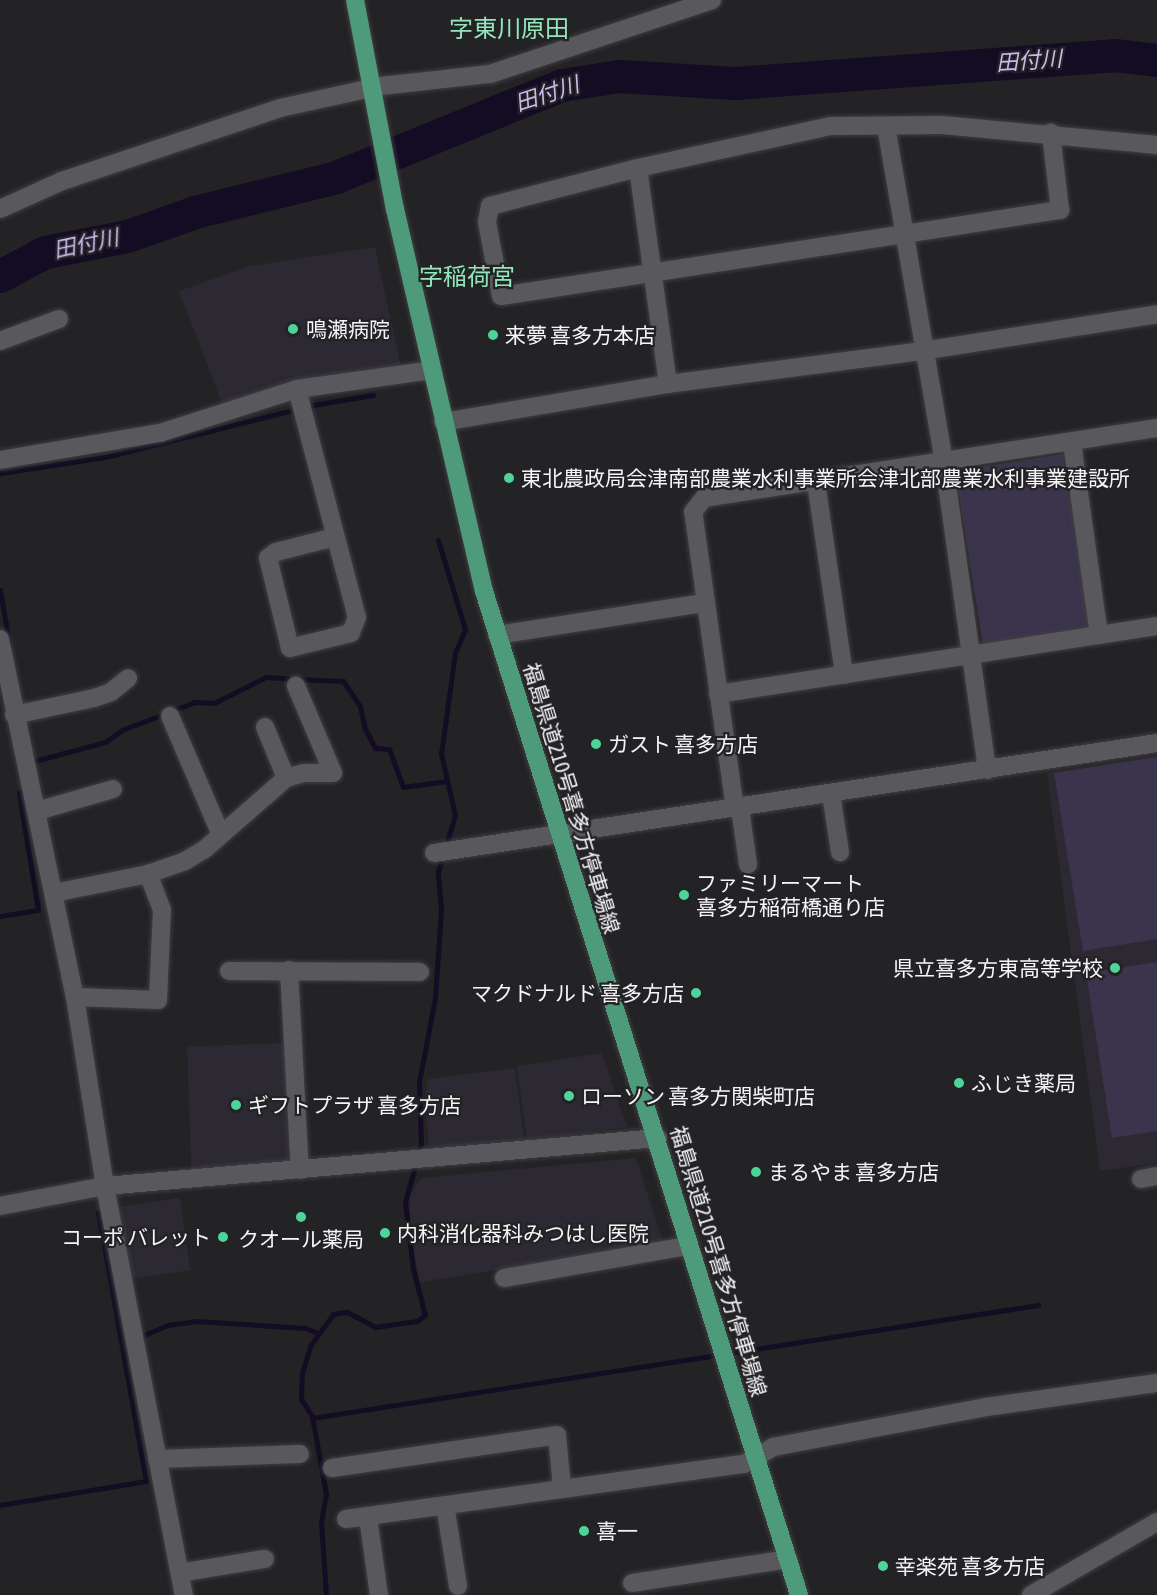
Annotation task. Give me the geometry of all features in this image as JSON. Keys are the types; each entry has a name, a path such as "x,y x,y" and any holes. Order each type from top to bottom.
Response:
{"main road":[{"name":"福島県道210号喜多方停車場線","path":"355,0 395,209 442,422 497,635 558,837 658,1138 687,1246 799,1595"}],"street":[{"path":"0,209 62,181 172,141 280,108 371,88 490,74 712,0"},
{"path":"1051,133 1060,210 501,296 487,222 490,206 638,168 818,128 942,125 1051,133 1157,145"},
{"path":"886,126 922,351 944,463 973,655 987,770"},
{"path":"638,168 668,384"},
{"path":"442,422 668,384 922,351 1157,314"},
{"path":"0,342 59,319"},
{"path":"0,460 160,433 297,389 432,370"},
{"path":"297,389 357,617 356,627 342,636 291,648 268,558 276,552 335,537"},
{"path":"748,864 718,694 693,512 704,498 944,463 1157,428"},
{"path":"1072,443 1099,634"},
{"path":"816,482 844,675"},
{"path":"497,635 704,603"},
{"path":"718,694 1157,626"},
{"path":"0,639 75,997 105,1186 183,1595"},
{"path":"15,715 94,698 111,692 129,678"},
{"path":"54,893 148,874 185,861 221,835 286,778 303,772 333,773 296,686"},
{"path":"170,716 221,835"},
{"path":"265,727 286,778"},
{"path":"434,853 558,837 1157,743"},
{"path":"37,811 113,789"},
{"path":"831,794 840,852"},
{"path":"75,997 158,1000 162,910 148,874"},
{"path":"288,970 300,1170"},
{"path":"229,971 420,972"},
{"path":"0,1206 105,1186 658,1138"},
{"path":"504,1278 687,1246"},
{"path":"346,1519 744,1464 773,1447 986,1407 1157,1383"},
{"path":"332,1468 557,1434 562,1488"},
{"path":"157,1459 300,1454"},
{"path":"445,1505 458,1586"},
{"path":"369,1517 380,1595"},
{"path":"1030,1595 1157,1522"},
{"path":"180,1574 265,1558"},
{"path":"632,1583 788,1559"}],"shaded area":[{"name":"鳴瀬病院","path":"375,247 401,367 222,403 179,291 250,266"},
{"path":"1063,454 1091,630 983,647 955,471"},
{"name":"県立喜多方東高等学校","path":"1157,755 1157,1163 1100,1171 1047,773"},
{"path":"1157,757 1157,939 1083,951 1054,773"},
{"path":"1157,962 1157,1131 1112,1138 1086,973"},
{"name":"ギフトプラザ 喜多方店","path":"284,1043 288,1166 191,1169 187,1046"},
{"name":"ローソン 喜多方関柴町店","path":"602,1053 627,1127 527,1140 517,1066"},
{"path":"515,1068 524,1140 429,1148 425,1098 428,1079"},
{"path":"636,1158 664,1245 420,1282 410,1234 410,1195 421,1178"},
{"path":"180,1198 190,1270 125,1279 115,1207"}],"waterway":[{"name":"田付川","path":"0,276 45,252 127,236 195,212 336,177 561,85 619,76 735,83 1114,55 1157,60"},
{"path":"0,473 105,457 313,405 373,395"},
{"path":"326,1595 321,1522 326,1494 312,1416 301,1399 302,1373 310,1346 333,1314 347,1312 375,1327 417,1321 425,1315 413,1269 405,1202 421,1145 419,1082 435,998 441,910 438,872 455,815 441,754 455,653 465,629 438,540"},
{"path":"0,590 9,642"},
{"path":"31,762 105,742 122,730 195,702 214,703 266,677 343,681 360,706 365,729 375,748 389,749 403,787 447,781"},
{"path":"0,916 38,910 19,793 28,793"},
{"path":"0,1505 146,1481 98,1212"},
{"path":"312,1418 1038,1305"},
{"path":"137,1338 168,1325 197,1321 305,1328 318,1333"}],"place":[{"name":"鳴瀬病院","path":"293,329"},
{"name":"来夢 喜多方本店","path":"493,335"},
{"name":"東北農政局会津南部農業水利事業所会津北部農業水利事業建設所","path":"509,478"},
{"name":"ガスト 喜多方店","path":"596,744"},
{"name":"ファミリーマート 喜多方稲荷橋通り店","path":"684,895"},
{"name":"県立喜多方東高等学校","path":"1115,968"},
{"name":"マクドナルド 喜多方店","path":"696,993"},
{"name":"ふじき薬局","path":"959,1083"},
{"name":"ローソン 喜多方関柴町店","path":"569,1096"},
{"name":"ギフトプラザ 喜多方店","path":"236,1105"},
{"name":"まるやま 喜多方店","path":"756,1172"},
{"name":"クオール薬局","path":"301,1217"},
{"name":"内科消化器科みつはし医院","path":"385,1233"},
{"name":"コーポ バレット","path":"223,1237"},
{"name":"喜一","path":"584,1531"},
{"name":"幸楽苑 喜多方店","path":"883,1566"}],"district":[{"name":"字東川原田","path":"509,29"},
{"name":"字稲荷宮","path":"467,277"}]}
